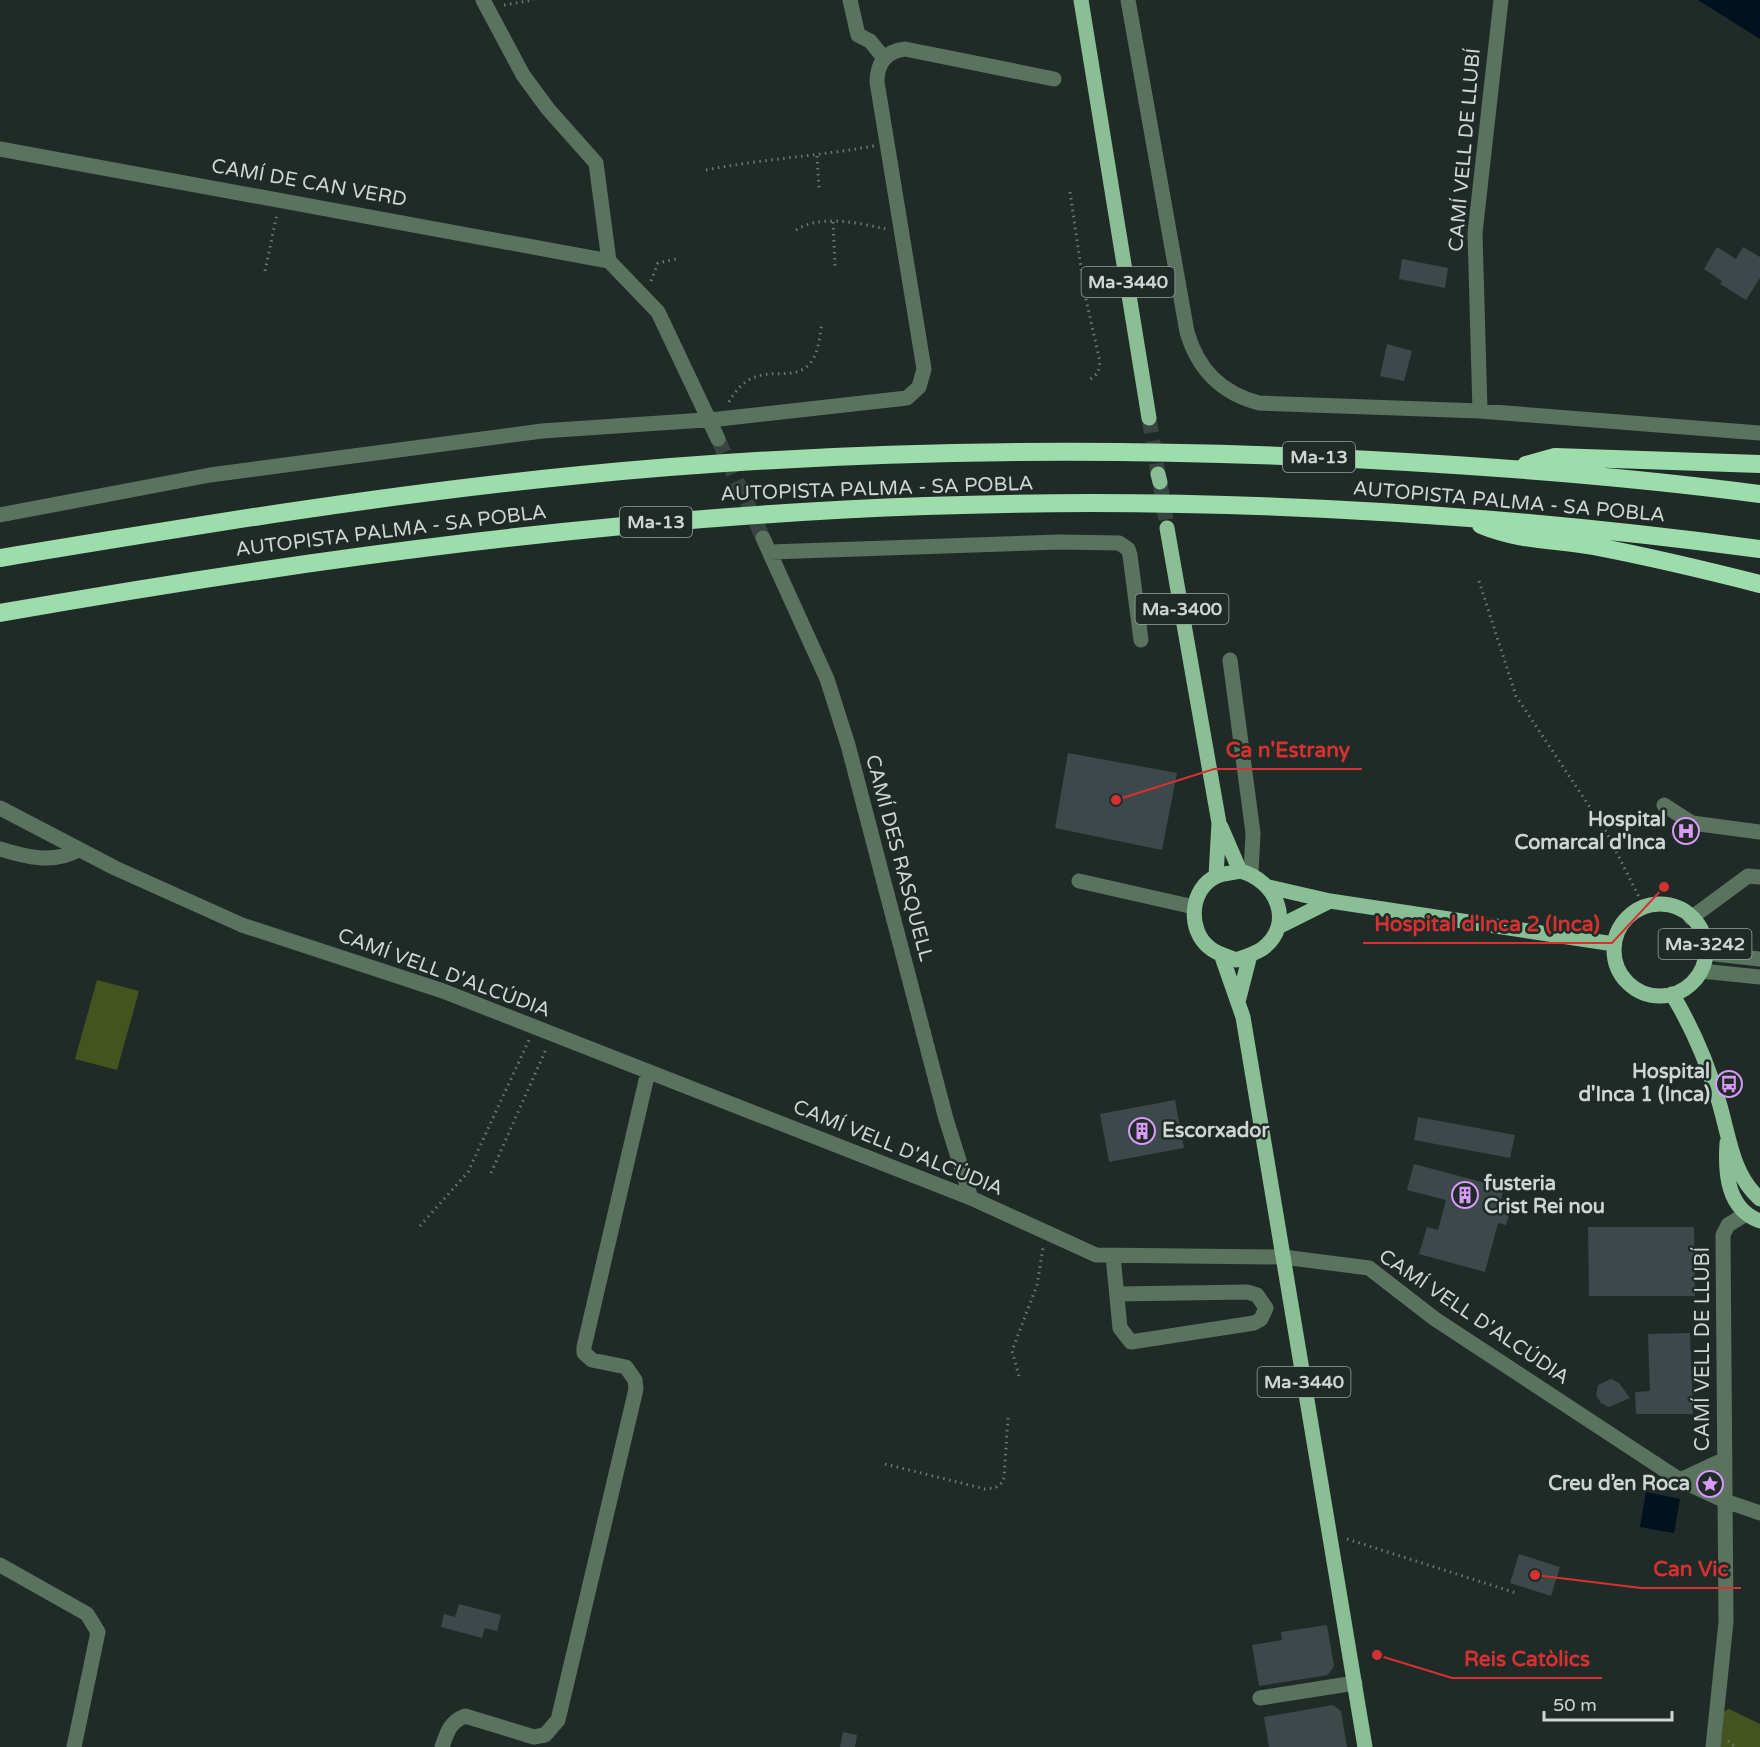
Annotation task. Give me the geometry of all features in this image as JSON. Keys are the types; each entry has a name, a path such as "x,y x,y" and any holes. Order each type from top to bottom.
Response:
{"highway":[{"name":"AUTOPISTA PALMA - SA POBLA","path":"0,558 424,492 583,474 801,458 973,451 1231,452 1516,468 1760,495"},
{"path":"1516,468 1555,457 1760,465"},
{"name":"AUTOPISTA PALMA - SA POBLA","path":"0,613 367,554 582,529 756,515 927,506 1123,504 1318,509 1621,532 1760,549"},
{"path":"1465,519 1508,536 1601,548 1679,563 1760,584"}],"main road":[{"name":"Ma-3440","path":"1081,0 1149,418"},
{"name":"Ma-3400","path":"1167,528 1219,823 1216,876"},
{"name":"Ma-3400","path":"1219,823 1246,873"},
{"path":"1269,887 1276,899 1279,912 1278,927 1272,939 1262,949 1236,960 1209,947 1199,936 1194,922 1194,907 1198,894 1216,876 1246,873 1269,887 1330,901 1614,944 1615,959 1620,973 1630,984 1642,992 1657,996 1672,994 1691,1025 1718,1099 1727,1140 1743,1180 1760,1199"},
{"path":"1278,927 1330,901"},
{"name":"Ma-3242","path":"1614,944 1624,921 1644,907 1659,904 1674,906 1691,918 1704,938 1706,953 1701,971 1694,981 1672,994"},
{"name":"Ma-3440","path":"1221,954 1243,1017 1365,1747"},
{"path":"1238,1002 1250,955"},
{"path":"1727,1140 1727,1180 1731,1193 1753,1217"}],"street":[{"path":"850,0 858,35 870,41 884,58"},
{"path":"1128,0 1187,332 1192,348 1207,373 1231,393 1260,403 1480,411 1760,433"},
{"name":"CAMÍ VELL DE LLUBÍ","path":"1480,411 1475,233 1501,0"},
{"path":"485,5 523,75 538,96 596,163 609,261 647,301 666,327 714,419 717,439"},
{"path":"0,515 210,475 542,431 714,419 898,400 914,393 923,380 924,369 877,82 879,64 897,50 905,49 1054,79"},
{"name":"CAMÍ DE CAN VERD","path":"0,149 609,261"},
{"name":"CAMÍ DES RASQUELL","path":"971,1198 946,1119 848,746 827,679 767,545 1119,543 1128,549 1130,555 1141,640"},
{"path":"1230,660 1252,833 1246,873"},
{"path":"1664,805 1692,823 1760,832"},
{"name":"CAMÍ VELL D'ALCÚDIA","path":"0,808 78,850 242,926 443,991 971,1198 1096,1255 1283,1257 1369,1268 1436,1319 1680,1480 1760,1514"},
{"path":"0,849 51,858 69,856 78,850"},
{"path":"1691,918 1748,876 1760,877"},
{"path":"1079,881 1194,907"},
{"path":"1706,953 1760,958"},
{"path":"1701,971 1760,977"},
{"path":"442,1747 449,1727 456,1719 465,1716 534,1737 545,1735 558,1720 636,1389 635,1380 626,1367 592,1360 584,1353 584,1347 648,1072"},
{"name":"CAMÍ VELL DE LLUBÍ","path":"1713,1747 1726,1622 1724,1235 1728,1226 1753,1217"},
{"path":"1113,1256 1120,1328 1131,1341 1254,1323 1261,1319 1266,1308 1257,1295 1247,1292 1117,1294"},
{"path":"1680,1480 1725,1459"},
{"path":"0,1565 87,1614 98,1632 74,1747"},
{"path":"1260,1698 1355,1683"}],"path":[{"path":"485,5 534,0"},
{"path":"706,170 762,159 817,156 887,144"},
{"path":"817,156 819,188"},
{"path":"1070,192 1085,295 1100,362 1098,373 1088,381"},
{"path":"266,271 280,200"},
{"path":"796,230 817,222 832,222 903,233"},
{"path":"832,222 835,266"},
{"path":"647,301 655,268 663,260 676,259"},
{"path":"714,419 738,388 751,377 769,373 792,373 810,363 816,354 822,322"},
{"path":"1479,581 1516,696 1607,833 1644,907"},
{"path":"420,1226 468,1172 536,1028"},
{"path":"491,1173 552,1034"},
{"path":"1019,1376 1012,1351 1037,1285 1045,1232"},
{"path":"885,1464 985,1489 995,1488 1003,1482 1004,1477 1008,1418"},
{"path":"1330,1536 1361,1541 1516,1593"}],"green space":[{"path":"97,980 139,991 117,1070 75,1059"},
{"path":"1729,1709 1760,1724 1760,1747 1719,1747 1723,1712"}],"water":[{"path":"1698,0 1760,0 1760,39"},
{"path":"1646,1492 1680,1499 1674,1533 1640,1527"}],"building":[{"path":"1717,247 1736,259 1743,247 1760,257 1760,278 1746,300 1720,284 1722,281 1704,269"},
{"path":"1402,259 1448,268 1445,288 1399,279"},
{"path":"1387,344 1412,351 1404,381 1380,376"},
{"path":"1068,753 1177,773 1162,850 1055,828"},
{"name":"Escorxador","path":"1175,1100 1184,1148 1109,1162 1100,1114"},
{"path":"1418,1117 1515,1135 1510,1158 1414,1140"},
{"path":"1414,1164 1504,1188 1499,1209 1510,1212 1506,1225 1498,1223 1485,1272 1419,1254 1427,1227 1438,1230 1446,1200 1407,1190"},
{"path":"1588,1227 1694,1227 1695,1296 1589,1296"},
{"path":"1690,1333 1693,1414 1636,1414 1635,1392 1650,1391 1648,1334"},
{"path":"1611,1379 1619,1383 1630,1398 1609,1407 1601,1403 1596,1395 1598,1385"},
{"path":"1519,1554 1560,1567 1551,1596 1510,1583"},
{"path":"459,1604 501,1615 497,1631 485,1628 482,1638 441,1627 444,1614 455,1617"},
{"path":"1327,1625 1334,1666 1328,1675 1259,1686 1252,1645 1282,1640 1281,1632"},
{"path":"1333,1705 1341,1711 1347,1747 1269,1747 1264,1717"},
{"path":"843,1732 857,1735 855,1747 840,1747"}],"tunnel":[{"path":"1149,418 1158,474"},
{"path":"718,439 763,538"},
{"path":"1160,482 1167,528"}],"place":[{"name":"Ca n'Estrany","path":"1116,800"},
{"name":"Hospital Comarcal d'Inca","path":"1686,831"},
{"name":"Hospital d'Inca 2 (Inca)","path":"1664,887"},
{"name":"Hospital d'Inca 1 (Inca)","path":"1729,1084"},
{"name":"Escorxador","path":"1142,1131"},
{"name":"fusteria Crist Rei nou","path":"1465,1195"},
{"name":"Creu d’en Roca","path":"1710,1484"},
{"name":"Can Vic","path":"1535,1575"},
{"name":"Reis Catòlics","path":"1377,1655"}]}
